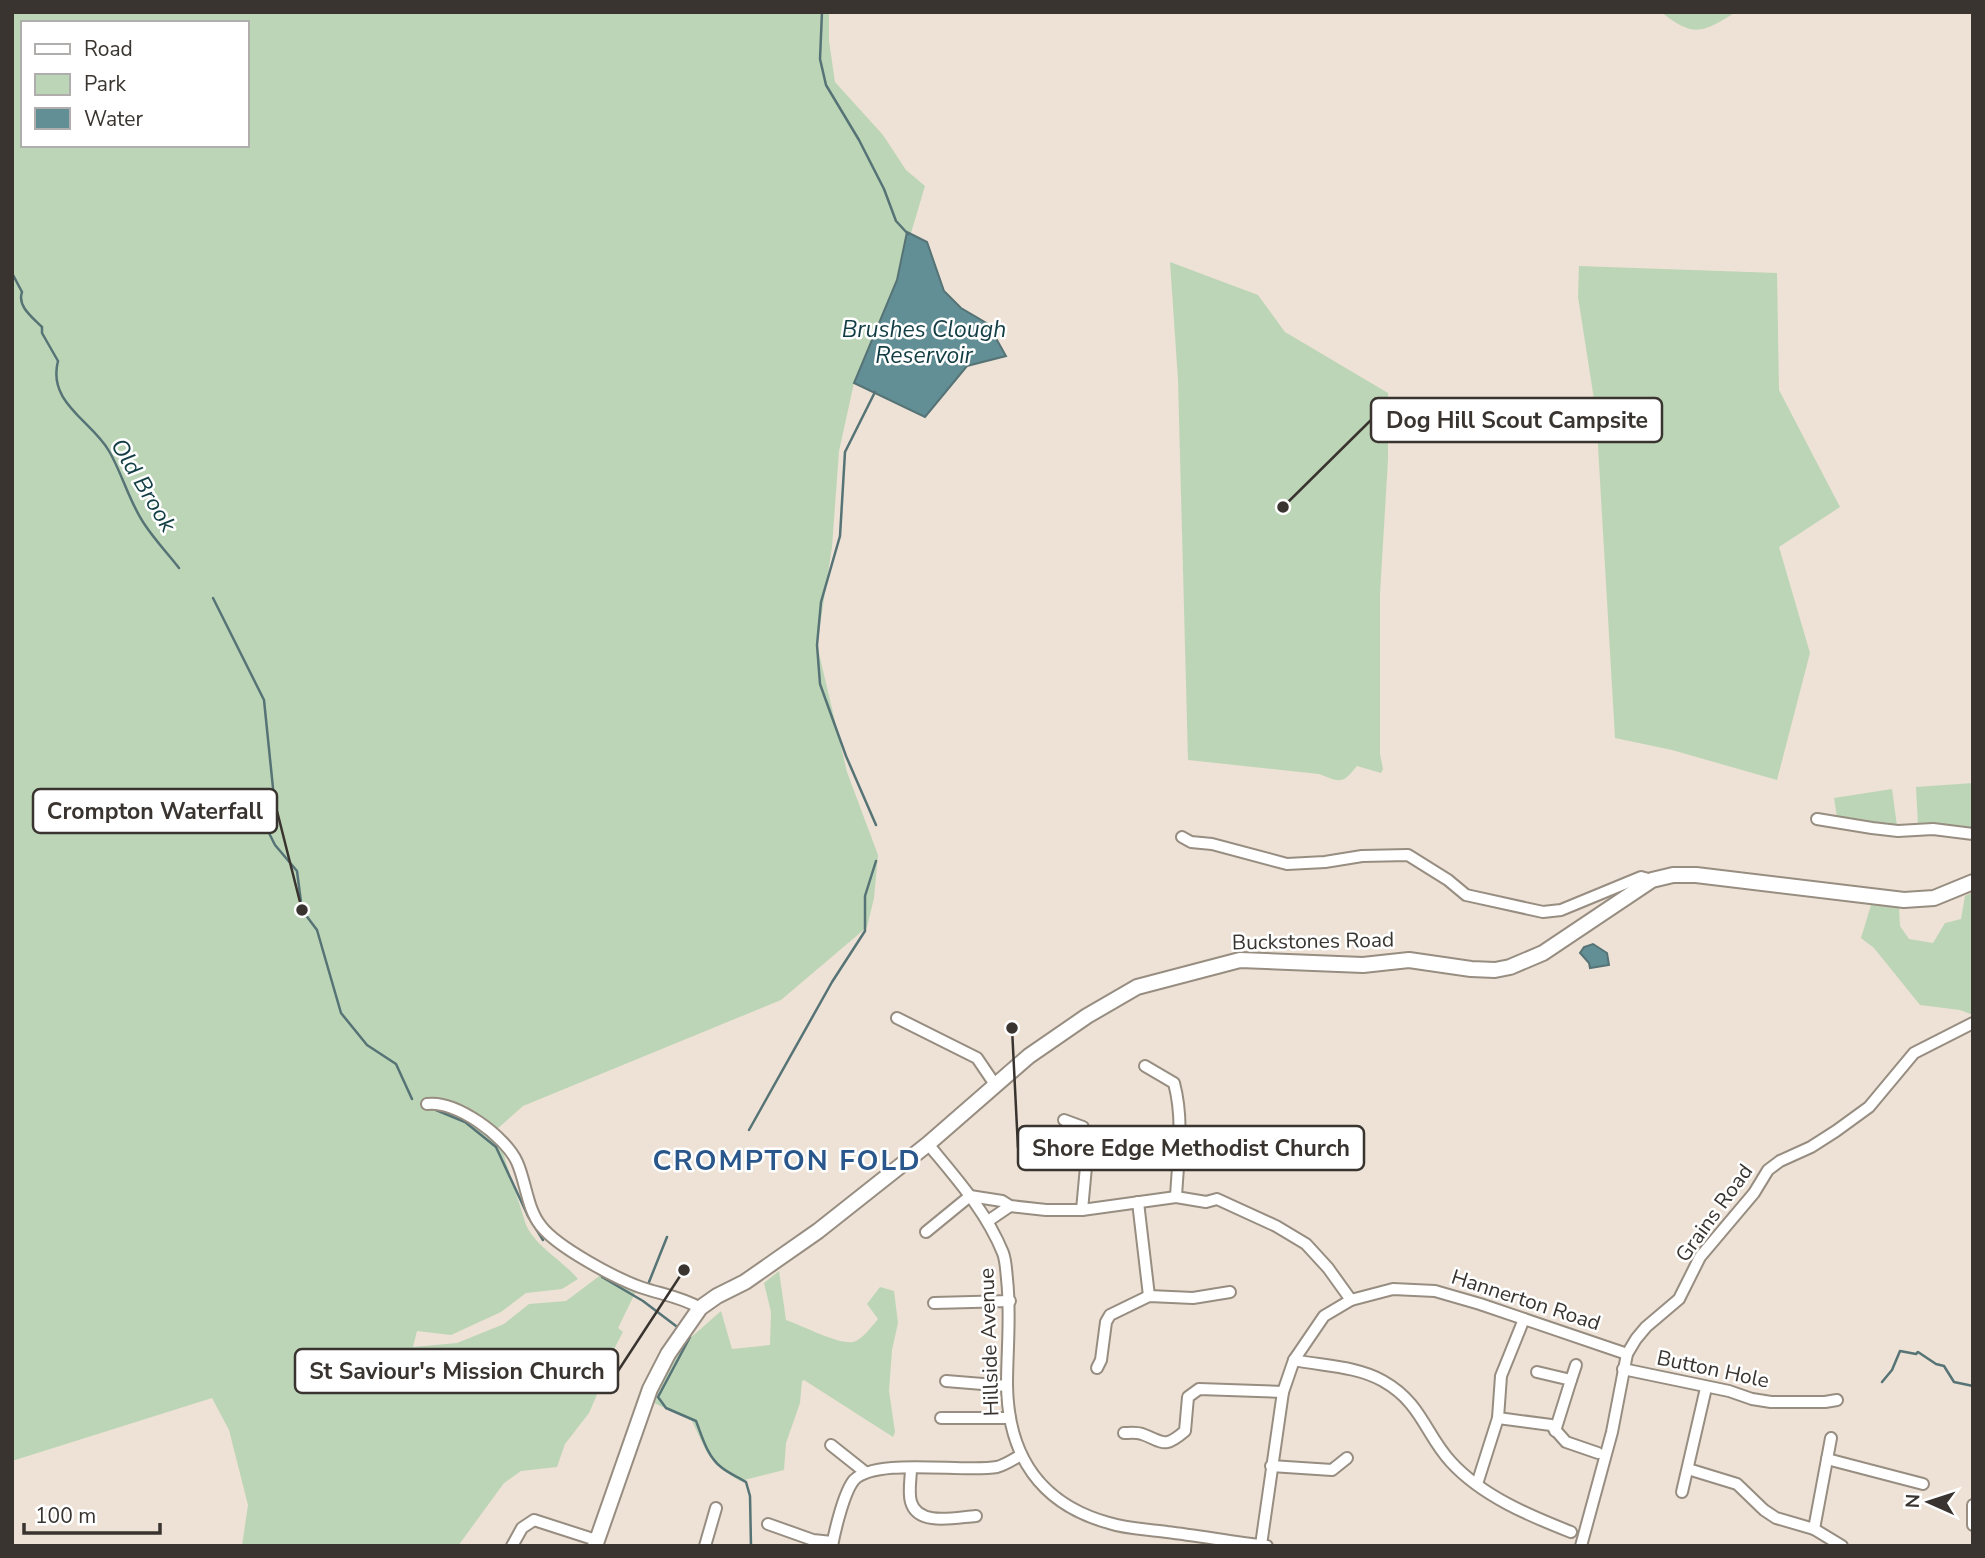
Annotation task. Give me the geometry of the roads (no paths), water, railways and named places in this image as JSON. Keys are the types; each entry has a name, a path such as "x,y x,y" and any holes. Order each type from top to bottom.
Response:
{"main road":[{"name":"Buckstones Road","path":"596,1543 654,1379 667,1354 700,1308 745,1282 810,1237 928,1144 1029,1056 1137,987 1240,960 1363,965 1409,960 1471,969 1495,970 1510,967 1543,953 1652,880 1673,875 1696,875 1911,900 1934,898 1973,882"}],"street":[{"path":"1817,819 1898,831 1933,829 1973,834"},
{"path":"1182,837 1191,842 1225,847 1287,864 1362,856 1408,855 1448,880 1466,895 1543,912 1561,910 1641,877 1652,880"},
{"path":"897,1018 978,1058 996,1086"},
{"name":"Grains Road","path":"1581,1546 1612,1432 1627,1354 1646,1327 1679,1299 1700,1257 1754,1193 1768,1170 1836,1131 1869,1107 1914,1052 1973,1023"},
{"path":"1146,1066 1174,1083 1178,1100 1180,1141 1176,1197"},
{"path":"427,1104 434,1103 457,1109 485,1126 504,1144 517,1161 536,1220 544,1230 601,1270 700,1308"},
{"path":"1064,1120 1083,1127 1088,1146 1082,1210"},
{"name":"Hillside Avenue","path":"928,1144 988,1222 1004,1255 1010,1301 1007,1386 1010,1418 1021,1455 1031,1472 1052,1496 1084,1515 1122,1526 1212,1542 1267,1546"},
{"path":"926,1232 970,1196 1002,1201 1010,1206 1046,1210 1082,1210 1176,1197 1206,1202 1217,1199 1276,1226 1306,1244 1328,1268 1351,1300"},
{"path":"1138,1202 1149,1296"},
{"path":"988,1222 1010,1206"},
{"name":"Hannerton Road","path":"1261,1545 1283,1392 1294,1360 1324,1316 1351,1300 1393,1289 1435,1291 1627,1354"},
{"path":"1097,1368 1101,1360 1106,1322 1110,1315 1149,1296 1193,1298 1230,1292"},
{"path":"934,1303 1010,1301"},
{"path":"1477,1484 1498,1418 1501,1376 1524,1319"},
{"path":"1294,1360 1362,1371 1384,1381 1415,1406 1450,1462 1477,1484 1532,1517 1571,1532"},
{"path":"1555,1431 1576,1365"},
{"name":"Button Hole","path":"1623,1368 1771,1402 1837,1400"},
{"path":"1537,1371 1571,1380"},
{"path":"946,1381 1007,1386"},
{"path":"1682,1492 1706,1388"},
{"path":"1124,1433 1140,1433 1155,1442 1172,1441 1185,1431 1188,1397 1199,1389 1283,1392"},
{"path":"941,1418 1010,1418"},
{"path":"1498,1418 1551,1425 1566,1443 1598,1453"},
{"path":"1814,1529 1831,1438"},
{"path":"831,1445 865,1472"},
{"path":"768,1524 832,1544 848,1488 865,1472 897,1467 998,1467 1021,1455"},
{"path":"1271,1466 1332,1470 1347,1458"},
{"path":"1827,1459 1923,1484"},
{"path":"911,1468 911,1503 919,1512 935,1519 976,1516"},
{"path":"1688,1469 1737,1484 1776,1518 1814,1529 1842,1546"},
{"path":"1973,1505 1973,1525"},
{"path":"705,1546 716,1508"},
{"path":"512,1546 522,1528 534,1520 596,1543"}],"water":[{"name":"Brushes Clough Reservoir","path":"907,232 927,242 944,291 961,308 988,324 1006,356 967,366 925,417 854,383 897,280"},
{"path":"1593,944 1607,953 1609,965 1590,968 1580,953 1584,947"}],"waterway":[{"path":"822,12 820,59 826,85 859,140 884,189 896,221 908,234"},
{"name":"Old Brook","path":"12,273 22,292 23,307 42,327 42,333 58,361 56,376 65,400 109,451 139,516 179,568"},
{"path":"875,392 845,452 840,536 821,602 817,645 820,684 846,756 876,825"},
{"name":"Old Brook","path":"213,598 264,700 273,788 265,825 275,845 297,871 302,910 317,930 341,1013 367,1045 396,1064 412,1099"},
{"path":"749,1130 832,982 865,931 865,896 876,861"},
{"name":"Old Brook","path":"436,1110 465,1122 496,1147 528,1216 543,1240"},
{"path":"647,1287 667,1237"},
{"name":"Old Brook","path":"602,1277 643,1301 676,1326"},
{"name":"Old Brook","path":"690,1337 658,1397 666,1408 696,1421 716,1462 746,1482 750,1496 751,1546"},
{"path":"1882,1382 1892,1370 1900,1351 1916,1354 1918,1352 1944,1366 1954,1382 1973,1386"}],"place":[{"name":"Dog Hill Scout Campsite","path":"1283,507"},
{"name":"Crompton Waterfall","path":"302,910"},
{"name":"Shore Edge Methodist Church","path":"1012,1028"},
{"name":"St Saviour's Mission Church","path":"684,1270"}],"district":[{"name":"CROMPTON FOLD","path":"787,1160"}]}
